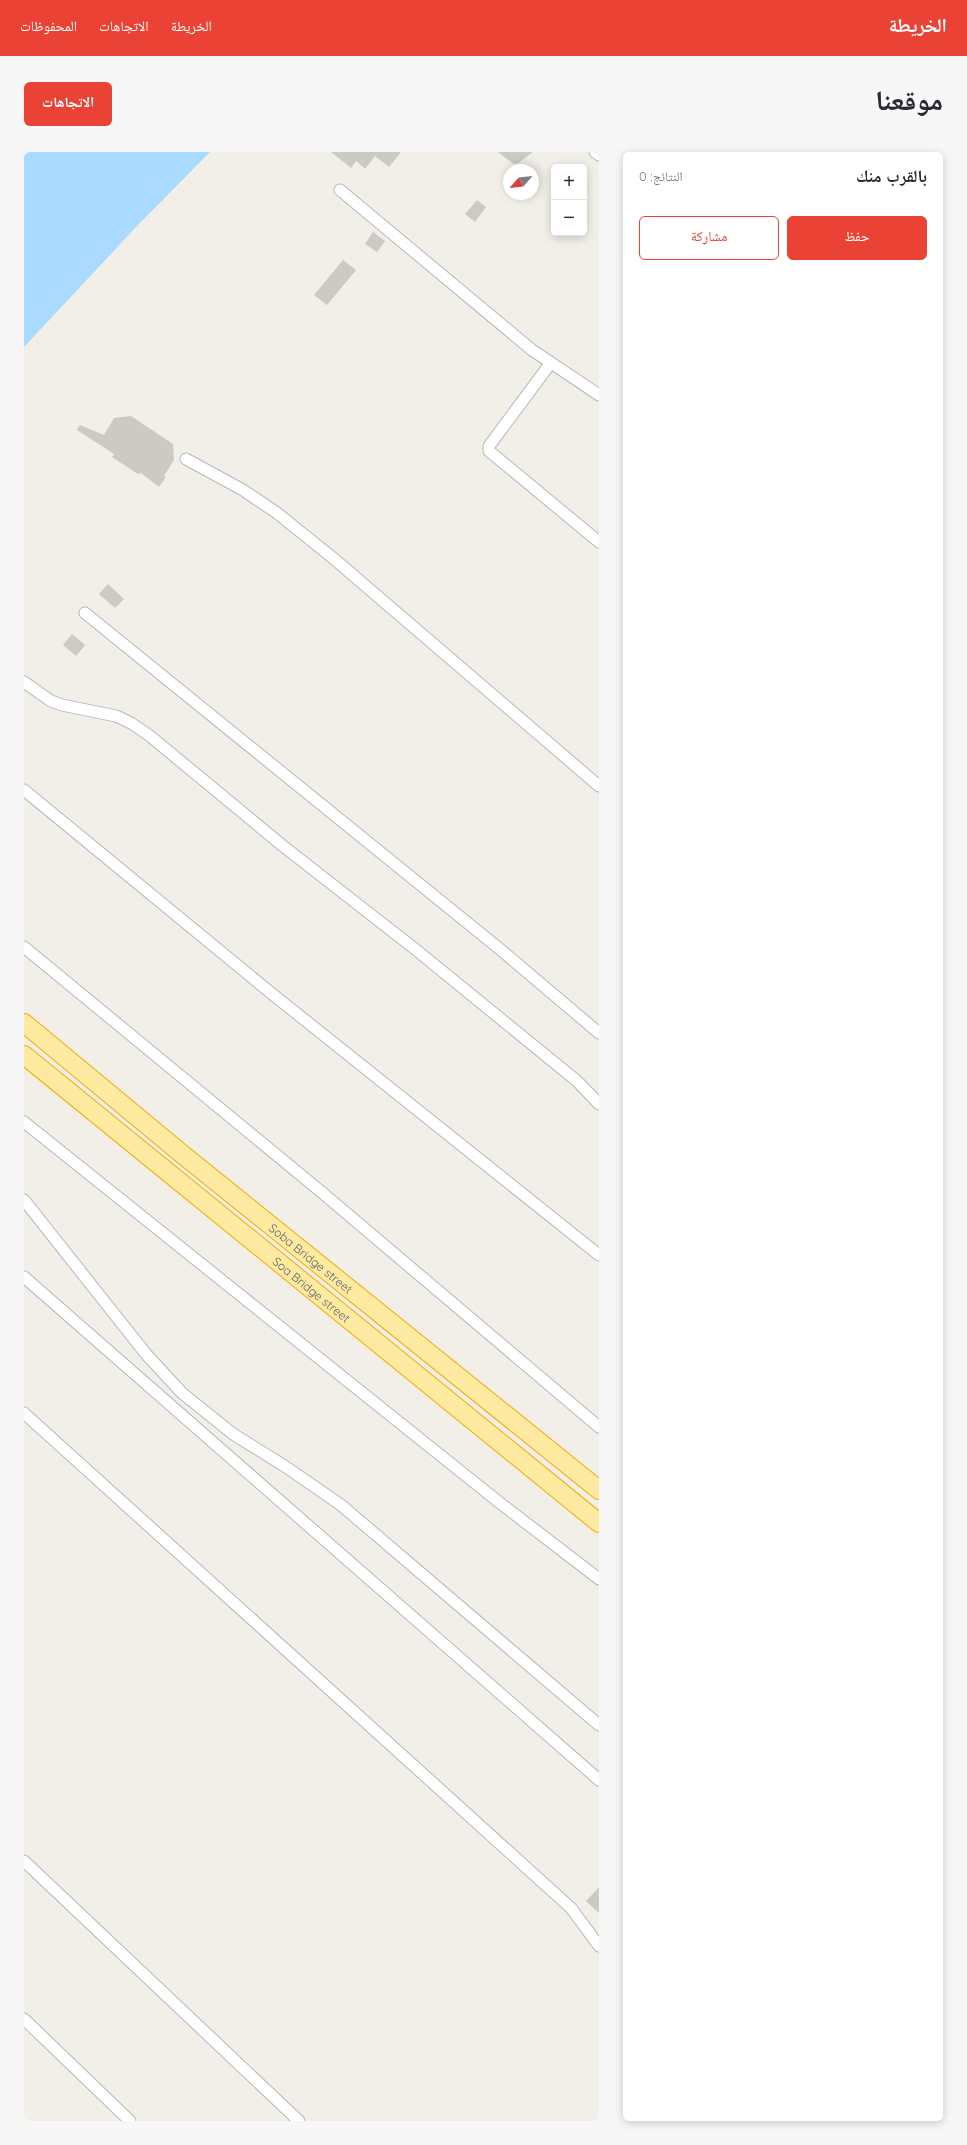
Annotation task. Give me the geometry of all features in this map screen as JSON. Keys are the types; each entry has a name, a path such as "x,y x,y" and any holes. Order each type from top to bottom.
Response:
{"highway":[{"name":"Soba Bridge street","path":"24,1023 182,1154 599,1490"},
{"name":"Soa Bridge street","path":"24,1055 599,1524"}],"street":[{"path":"595,152 599,155"},
{"path":"340,190 550,364 599,395"},
{"path":"550,364 497,434 489,446 489,451 599,542"},
{"path":"186,459 243,490 277,513 333,558 599,786"},
{"path":"85,613 501,950 599,1033"},
{"path":"24,682 51,701 62,705 116,716 131,723 150,736 283,846 415,949 571,1076 599,1104"},
{"path":"24,790 272,993 599,1255"},
{"path":"24,947 319,1190 599,1427"},
{"path":"24,1122 500,1503 599,1579"},
{"path":"24,1200 151,1359 182,1393 233,1434 286,1467 341,1505 599,1725"},
{"path":"24,1277 599,1780"},
{"path":"24,1413 571,1908 599,1946"},
{"path":"24,1862 299,2121"},
{"path":"24,2019 130,2121"}],"water":[{"path":"24,152 210,152 137,226 24,347"}],"building":[{"path":"331,152 401,152 389,167 375,156 365,169 356,161 351,168"},
{"path":"498,152 533,152 517,164 512,163"},
{"path":"477,200 486,207 475,222 465,214"},
{"path":"373,232 385,241 377,252 365,244"},
{"path":"343,260 356,270 327,305 314,295"},
{"path":"131,416 173,444 174,460 164,476 166,477 159,487 141,473 138,474 112,457 114,454 77,430 80,425 104,435 114,418"},
{"path":"108,584 124,599 115,608 99,594"},
{"path":"72,634 85,645 76,656 63,645"},
{"path":"599,1887 599,1913 586,1901"}]}
